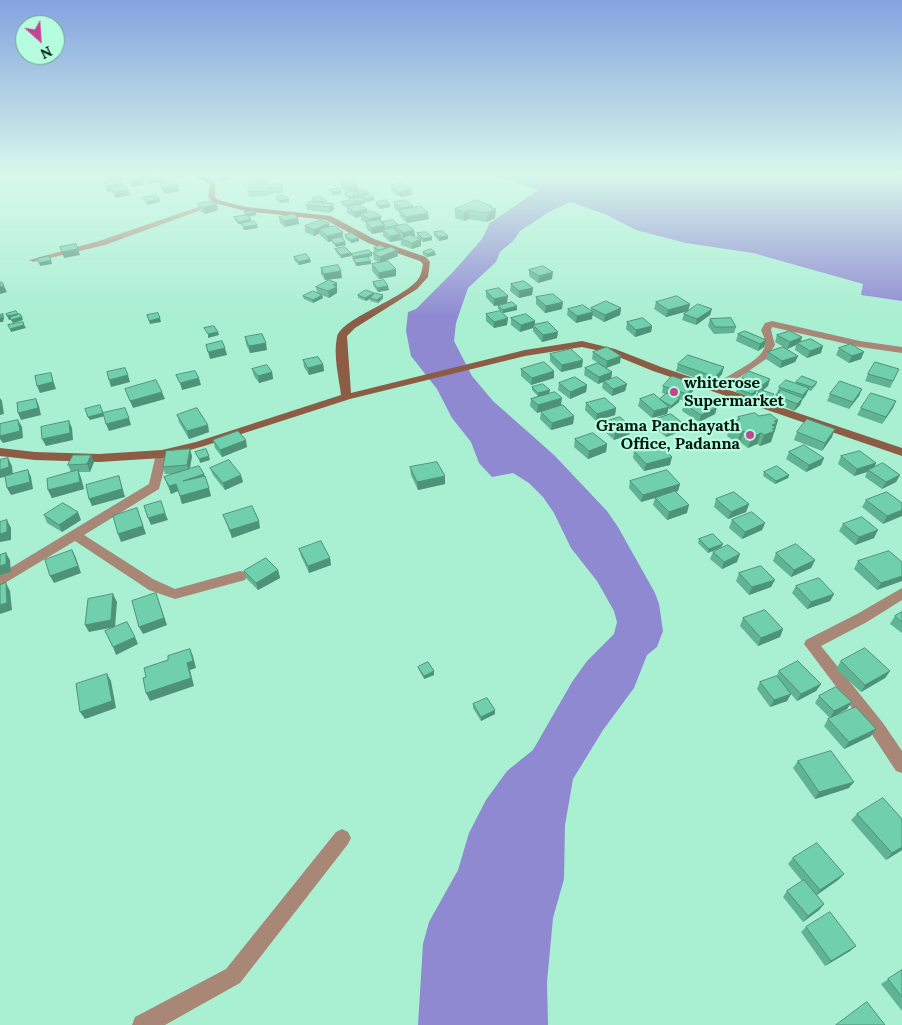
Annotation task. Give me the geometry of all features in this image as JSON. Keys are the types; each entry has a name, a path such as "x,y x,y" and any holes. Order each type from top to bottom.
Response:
{"main road":[{"path":"333,221 371,241 423,259 427,264 424,276 414,287 352,326 342,335 341,344 346,397"},
{"path":"0,452 35,456 99,458 162,454 207,442 346,397 525,353 569,345 596,346 902,452"}],"street":[{"path":"33,260 102,244 166,221"},
{"path":"716,389 731,377 745,370 768,350 770,344 766,330 768,325 772,324 860,344 902,350"},
{"path":"0,581 155,486 162,454"},
{"path":"74,535 124,565 150,585 166,592 175,594 240,576"},
{"path":"902,593 862,618 811,644 878,728 902,765"},
{"path":"143,1025 233,976 342,838"}],"shaded area":[{"path":"493,221 536,221 520,231 513,241 500,252 496,262 468,288 456,323 454,341 472,376 493,401 554,455 607,511 655,593 659,604 663,631 657,647 647,655 634,688 603,730 573,779 565,825 564,879 553,918 547,982 548,1025 418,1025 423,944 429,922 458,870 469,833 486,800 507,771 533,750 572,682 587,661 614,634 617,622 614,611 597,581 571,548 554,513 543,497 529,483 513,473 492,477 479,463 471,442 452,418 437,389 411,356 406,331 408,312 416,309 453,272 482,239 490,223"},
{"path":"618,221 902,221 902,301 861,295 863,284 753,253 686,243 636,230"}],"building":[{"path":"254,221 257,225 244,227 241,223"},
{"path":"318,221 329,223 314,230 305,226"},
{"path":"380,221 384,225 371,228 366,222"},
{"path":"394,221 398,225 387,227 382,222"},
{"path":"406,224 414,230 403,233 395,226"},
{"path":"335,226 343,232 327,236 319,229"},
{"path":"393,228 400,234 390,236 383,230"},
{"path":"443,231 448,236 439,237 434,232"},
{"path":"426,232 432,237 423,239 417,233"},
{"path":"352,233 359,238 351,240 345,235"},
{"path":"410,235 421,239 412,243 401,239"},
{"path":"342,237 345,242 335,244 331,239"},
{"path":"76,244 78,249 62,252 60,247"},
{"path":"380,245 386,248 379,250 374,248"},
{"path":"345,247 351,253 341,255 335,249"},
{"path":"391,247 397,250 380,257 373,253"},
{"path":"431,249 435,252 427,254 423,252"},
{"path":"369,250 372,253 354,257 351,254"},
{"path":"306,254 310,259 299,262 294,257"},
{"path":"49,256 51,260 39,263 37,259"},
{"path":"368,257 371,261 356,263 353,259"},
{"path":"388,261 396,269 379,273 372,264"},
{"path":"338,265 341,271 324,274 321,268"},
{"path":"543,266 553,272 539,276 529,270"},
{"path":"329,280 337,283 333,285 337,287 328,291 316,287"},
{"path":"384,280 388,286 377,288 373,282"},
{"path":"524,281 533,288 519,291 511,284"},
{"path":"499,288 508,296 494,299 486,291"},
{"path":"366,290 374,293 365,298 358,295"},
{"path":"313,291 322,295 313,300 303,296"},
{"path":"375,293 383,295 377,300 370,298"},
{"path":"553,294 563,302 546,306 536,297"},
{"path":"677,296 690,304 668,310 656,302"},
{"path":"606,301 621,308 605,315 591,308"},
{"path":"512,302 517,306 503,310 498,306"},
{"path":"698,304 712,309 697,319 684,314"},
{"path":"583,305 593,312 577,316 568,309"},
{"path":"16,311 18,314 7,316 6,314"},
{"path":"500,311 508,318 494,322 486,314"},
{"path":"158,313 160,318 149,321 147,315"},
{"path":"20,314 22,317 11,320 10,317"},
{"path":"526,314 535,321 521,325 511,318"},
{"path":"643,318 652,326 636,330 627,322"},
{"path":"731,318 736,327 715,327 710,319"},
{"path":"23,322 24,325 10,329 8,325"},
{"path":"548,322 558,332 543,335 533,325"},
{"path":"214,326 218,332 208,334 204,328"},
{"path":"745,331 766,340 760,344 738,334"},
{"path":"790,331 802,337 790,342 777,335"},
{"path":"262,334 266,343 249,346 245,337"},
{"path":"811,339 823,346 810,351 797,343"},
{"path":"222,341 225,348 208,352 206,345"},
{"path":"851,344 864,352 852,356 839,348"},
{"path":"607,347 621,356 607,361 593,352"},
{"path":"783,347 798,356 782,361 768,352"},
{"path":"571,349 583,360 562,365 550,354"},
{"path":"688,355 724,367 715,377 678,364"},
{"path":"318,357 323,364 308,368 303,360"},
{"path":"544,362 554,371 532,378 521,369"},
{"path":"875,362 899,369 893,381 868,374"},
{"path":"598,363 612,372 599,377 585,368"},
{"path":"267,365 272,372 258,376 252,369"},
{"path":"125,368 128,375 109,380 107,372"},
{"path":"195,371 199,378 180,383 176,375"},
{"path":"749,371 770,379 763,385 742,378"},
{"path":"51,373 53,382 37,386 35,376"},
{"path":"672,376 695,384 687,394 663,386"},
{"path":"802,376 817,382 812,387 796,382"},
{"path":"575,377 587,385 570,392 559,383"},
{"path":"617,377 627,384 613,389 604,381"},
{"path":"156,380 162,392 130,401 125,389"},
{"path":"786,380 809,388 803,395 779,387"},
{"path":"840,381 862,389 853,402 830,394"},
{"path":"543,384 550,390 538,393 532,387"},
{"path":"742,384 757,389 752,394 737,389"},
{"path":"761,390 774,394 770,399 757,395"},
{"path":"782,390 803,398 797,404 776,395"},
{"path":"555,392 562,398 538,405 531,399"},
{"path":"667,393 680,398 671,406 660,399"},
{"path":"871,393 896,401 886,417 861,408"},
{"path":"654,394 669,407 654,411 640,399"},
{"path":"700,396 717,407 701,415 684,404"},
{"path":"605,398 616,408 597,414 586,403"},
{"path":"36,399 38,408 18,413 17,403"},
{"path":"100,405 103,413 88,417 85,409"},
{"path":"563,405 574,416 552,423 541,412"},
{"path":"125,408 129,418 106,424 103,413"},
{"path":"197,408 208,425 187,431 177,415"},
{"path":"755,413 759,416 770,414 778,420 774,421 777,423 772,425 776,428 772,429 775,431 764,435 761,433 752,437 730,425 740,419 738,417"},
{"path":"671,414 684,424 668,429 656,419"},
{"path":"620,417 632,427 615,433 604,422"},
{"path":"807,419 835,429 825,443 797,432"},
{"path":"18,420 20,431 0,436 0,424"},
{"path":"69,421 70,433 42,439 41,427"},
{"path":"238,431 246,440 220,450 213,440"},
{"path":"593,433 607,444 589,451 575,439"},
{"path":"660,445 672,457 646,464 634,451"},
{"path":"804,445 824,458 809,465 789,452"},
{"path":"190,449 187,465 163,467 166,451"},
{"path":"206,449 209,456 199,459 195,452"},
{"path":"860,451 876,463 857,469 841,456"},
{"path":"73,455 91,455 87,464 68,465"},
{"path":"8,458 9,467 0,470 0,460"},
{"path":"229,460 241,475 223,483 210,468"},
{"path":"437,462 445,476 417,482 410,467"},
{"path":"883,463 900,475 886,482 868,470"},
{"path":"199,466 204,474 183,481 205,476 209,488 180,496 176,484 169,486 164,477"},
{"path":"777,466 789,475 776,481 764,472"},
{"path":"28,470 30,482 7,488 5,476"},
{"path":"78,470 80,482 48,490 47,479"},
{"path":"667,470 680,484 643,495 630,481"},
{"path":"119,476 122,489 89,499 86,485"},
{"path":"675,491 689,505 669,512 655,498"},
{"path":"734,492 749,504 731,512 716,499"},
{"path":"887,492 902,503 902,510 887,516 866,500"},
{"path":"161,501 165,513 148,518 144,506"},
{"path":"63,503 78,512 59,525 44,515"},
{"path":"252,506 259,521 230,530 223,515"},
{"path":"137,508 143,526 118,534 113,516"},
{"path":"752,512 765,523 745,532 732,520"},
{"path":"862,517 878,530 859,537 843,524"},
{"path":"7,520 7,532 0,534 0,522"},
{"path":"713,534 723,544 709,549 699,539"},
{"path":"321,541 330,558 308,566 299,549"},
{"path":"796,544 815,560 794,570 776,553"},
{"path":"728,545 740,554 724,562 713,552"},
{"path":"72,550 78,566 50,576 45,560"},
{"path":"889,551 902,562 902,576 881,583 858,561"},
{"path":"6,553 6,564 0,566 0,555"},
{"path":"266,558 278,570 256,583 244,571"},
{"path":"761,566 775,580 752,587 739,573"},
{"path":"819,578 834,594 811,602 796,586"},
{"path":"6,583 7,603 0,605 0,585"},
{"path":"156,593 164,618 139,627 132,601"},
{"path":"113,594 111,620 85,625 88,599"},
{"path":"765,610 783,629 761,638 743,618"},
{"path":"902,612 902,622 895,616"},
{"path":"127,622 135,637 113,647 105,631"},
{"path":"865,648 890,671 865,685 841,661"},
{"path":"190,649 193,661 187,663 191,678 146,693 143,678 146,677 144,668 168,660 168,656"},
{"path":"798,661 821,684 801,694 779,671"},
{"path":"428,662 434,671 424,676 418,667"},
{"path":"107,674 112,701 80,712 76,684"},
{"path":"777,676 791,694 774,700 760,682"},
{"path":"836,687 852,702 834,711 819,696"},
{"path":"487,698 495,710 481,717 473,704"},
{"path":"856,707 876,729 849,742 828,719"},
{"path":"831,751 854,782 819,792 798,761"},
{"path":"883,798 902,819 902,847 892,853 857,814"},
{"path":"817,843 844,874 820,890 793,858"},
{"path":"804,880 824,904 808,916 787,891"},
{"path":"830,912 856,946 831,961 806,927"},
{"path":"902,970 902,997 888,979"},
{"path":"867,1002 885,1025 836,1025"}],"place":[{"name":"whiterose Supermarket","path":"674,392"},
{"name":"Grama Panchayath Office, Padanna","path":"750,435"}]}
